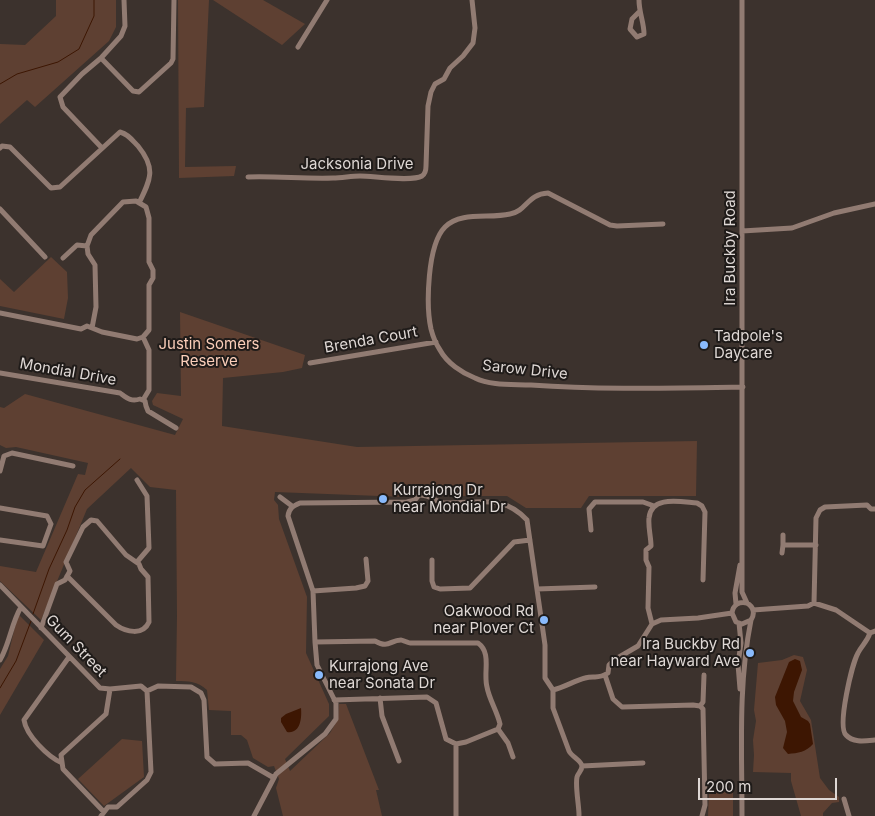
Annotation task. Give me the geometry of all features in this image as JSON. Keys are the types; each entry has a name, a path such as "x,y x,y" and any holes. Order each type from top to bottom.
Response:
{"street":[{"path":"102,148 63,107 60,97 121,36 124,26 124,0"},
{"path":"101,58 133,91 139,92 173,59 174,0"},
{"path":"298,47 327,0"},
{"name":"Jacksonia Drive","path":"248,177 333,178 363,176 408,178 421,176 426,172 428,106 431,92 435,84 444,79 450,68 473,43 475,28 472,0"},
{"path":"639,0 639,12"},
{"name":"Ira Buckby Road","path":"742,0 742,592 747,603"},
{"path":"0,148 10,147 51,188 60,187 120,132 127,134 147,157 152,171 147,188 139,202"},
{"name":"Sarow Drive","path":"663,224 610,225 548,193 538,193 523,208 511,214 460,218 450,223 437,236 430,260 431,330 436,342 442,353 458,368 477,379 492,382 569,388 743,388"},
{"path":"0,313 81,329 88,326 92,328 102,332 137,339 144,337 149,330 149,285 153,278 153,270 149,262 149,218 146,207 136,200 123,202 91,235 86,246 88,254 95,265 96,307 92,328"},
{"path":"742,230 792,228 834,213 875,204"},
{"path":"0,209 46,256"},
{"path":"64,258 77,245 86,246"},
{"path":"144,337 149,350 149,390 143,400 146,401 148,411 176,428"},
{"name":"Brenda Court","path":"310,363 436,342"},
{"name":"Mondial Drive","path":"0,373 120,393 134,401 140,398 143,400"},
{"path":"0,471 4,456 12,454 74,466"},
{"path":"137,480 147,496 150,548 137,562"},
{"path":"254,816 276,774 325,734 336,719 336,703 317,664 313,590 288,516 289,510 292,506 300,503 407,502 415,500 419,495 428,495 442,503 490,502 505,504 517,509 526,520 545,645 545,678 553,690 553,708 572,756 579,760 582,766 577,777 579,816"},
{"path":"280,496 292,506"},
{"path":"591,530 589,509 595,502 644,502 654,506"},
{"path":"652,624 648,608 649,567 646,560 646,550 651,546 649,517 654,506 660,502 697,503 702,506 705,512 703,580"},
{"path":"814,603 816,518 820,510 825,507 867,505 871,509 875,509 875,515"},
{"path":"0,508 47,516 51,524 44,546 0,540"},
{"path":"41,628 57,584 65,580 67,576 70,571 66,562 83,527 91,520 97,521 126,555 137,562 148,577 149,622 146,628 142,631 125,631 116,625 67,576"},
{"path":"782,553 783,535"},
{"path":"432,560 432,581 434,587 440,589 470,588 514,542 530,540"},
{"path":"783,544 816,545"},
{"name":"Ira Buckby Road","path":"736,604 735,593 742,555"},
{"path":"313,590 365,586 368,581 366,559"},
{"name":"Gum Street","path":"0,585 100,688 141,686 147,691"},
{"path":"537,589 595,587"},
{"path":"751,620 739,623 734,619 732,613 736,604 741,602 747,603 753,610"},
{"path":"753,610 808,606 814,603 836,610 872,632 858,654 842,711 842,730 846,736 855,741 875,740"},
{"path":"0,658 4,652 14,619 21,607"},
{"path":"741,719 744,663 753,610"},
{"path":"553,690 567,687 583,678 600,678 605,675 608,673 609,666 614,660 638,646 652,624 661,620 698,618 732,613"},
{"path":"739,623 741,643 738,664 741,719 742,816"},
{"path":"315,642 375,641 382,645 402,640 410,643 478,643 487,653 487,688 499,718 498,730"},
{"path":"62,763 53,759 25,730 24,720 69,657"},
{"path":"605,675 613,699 622,706 700,706"},
{"path":"700,706 703,702 704,675"},
{"path":"110,689 106,714 61,755 63,769 103,814 108,807 117,807 147,780 151,772 147,691 158,686 191,686 201,693 204,700 207,758 215,764 248,763 274,778"},
{"path":"334,700 427,697 436,703 446,738 456,744 498,730"},
{"path":"380,698 382,716 399,761"},
{"path":"700,706 703,709 705,785 705,804 702,816"},
{"path":"498,730 508,743 513,757"},
{"path":"456,744 456,816"},
{"path":"582,766 643,763"},
{"path":"844,799 849,816"}],"green space":[{"path":"56,0 116,0 116,27 109,41 35,107 27,100 0,124 0,44 25,45 56,16"},
{"path":"178,0 209,0 204,107 186,108 185,167 236,166 234,176 179,178"},
{"path":"213,0 263,0 305,24 282,45"},
{"path":"51,257 67,272 68,298 64,319 0,306 0,279 14,292"},
{"name":"Justin Somers Reserve","path":"180,312 305,355 302,368 283,372 223,378 222,426 357,447 697,441 696,496 589,496 581,508 526,508 507,496 443,496 424,490 414,492 406,497 275,492 274,500 278,505 279,519 307,597 306,653 329,704 329,716 285,759 290,771 330,733 338,719 339,704 346,704 379,790 376,790 382,816 283,816 276,788 279,779 274,766 268,767 253,758 247,740 241,735 231,735 231,711 209,710 207,690 193,682 176,681 176,490 150,487 131,468 87,509 41,620 0,581 0,566 36,572 78,474 85,475 88,463 16,447 6,448 0,445 0,407 4,408 25,394 175,435 183,419 153,405 152,401 157,393 181,396"},
{"path":"18,614 44,640 0,715 0,669 8,656"},
{"path":"794,655 803,657 807,670 800,701 811,720 820,778 829,790 839,797 839,802 832,803 823,813 823,816 801,816 791,781 791,773 753,772 753,740 756,721 754,710 758,663 782,660"},
{"path":"122,739 142,741 144,777 104,806 78,779"},
{"path":"709,790 733,791 733,816 708,816"}],"shaded area":[{"path":"795,659 800,661 802,670 794,692 793,701 801,717 810,724 813,744 798,753 788,754 783,748 787,732 785,721 776,705 775,697 789,662"},
{"path":"301,708 299,725 295,731 287,732 281,722 281,718"}],"waterway":[{"path":"0,84 17,74 58,62 79,49 94,16 94,0"},
{"path":"33,614 49,569 67,530 75,507 85,490 120,459"},
{"path":"0,688 16,661 31,621"}],"place":[{"name":"Tadpole's Daycare","path":"704,345"},
{"name":"Kurrajong Dr near Mondial Dr","path":"383,499"},
{"name":"Oakwood Rd near Plover Ct","path":"544,620"},
{"name":"Ira Buckby Rd near Hayward Ave","path":"750,653"},
{"name":"Kurrajong Ave near Sonata Dr","path":"319,675"}]}
